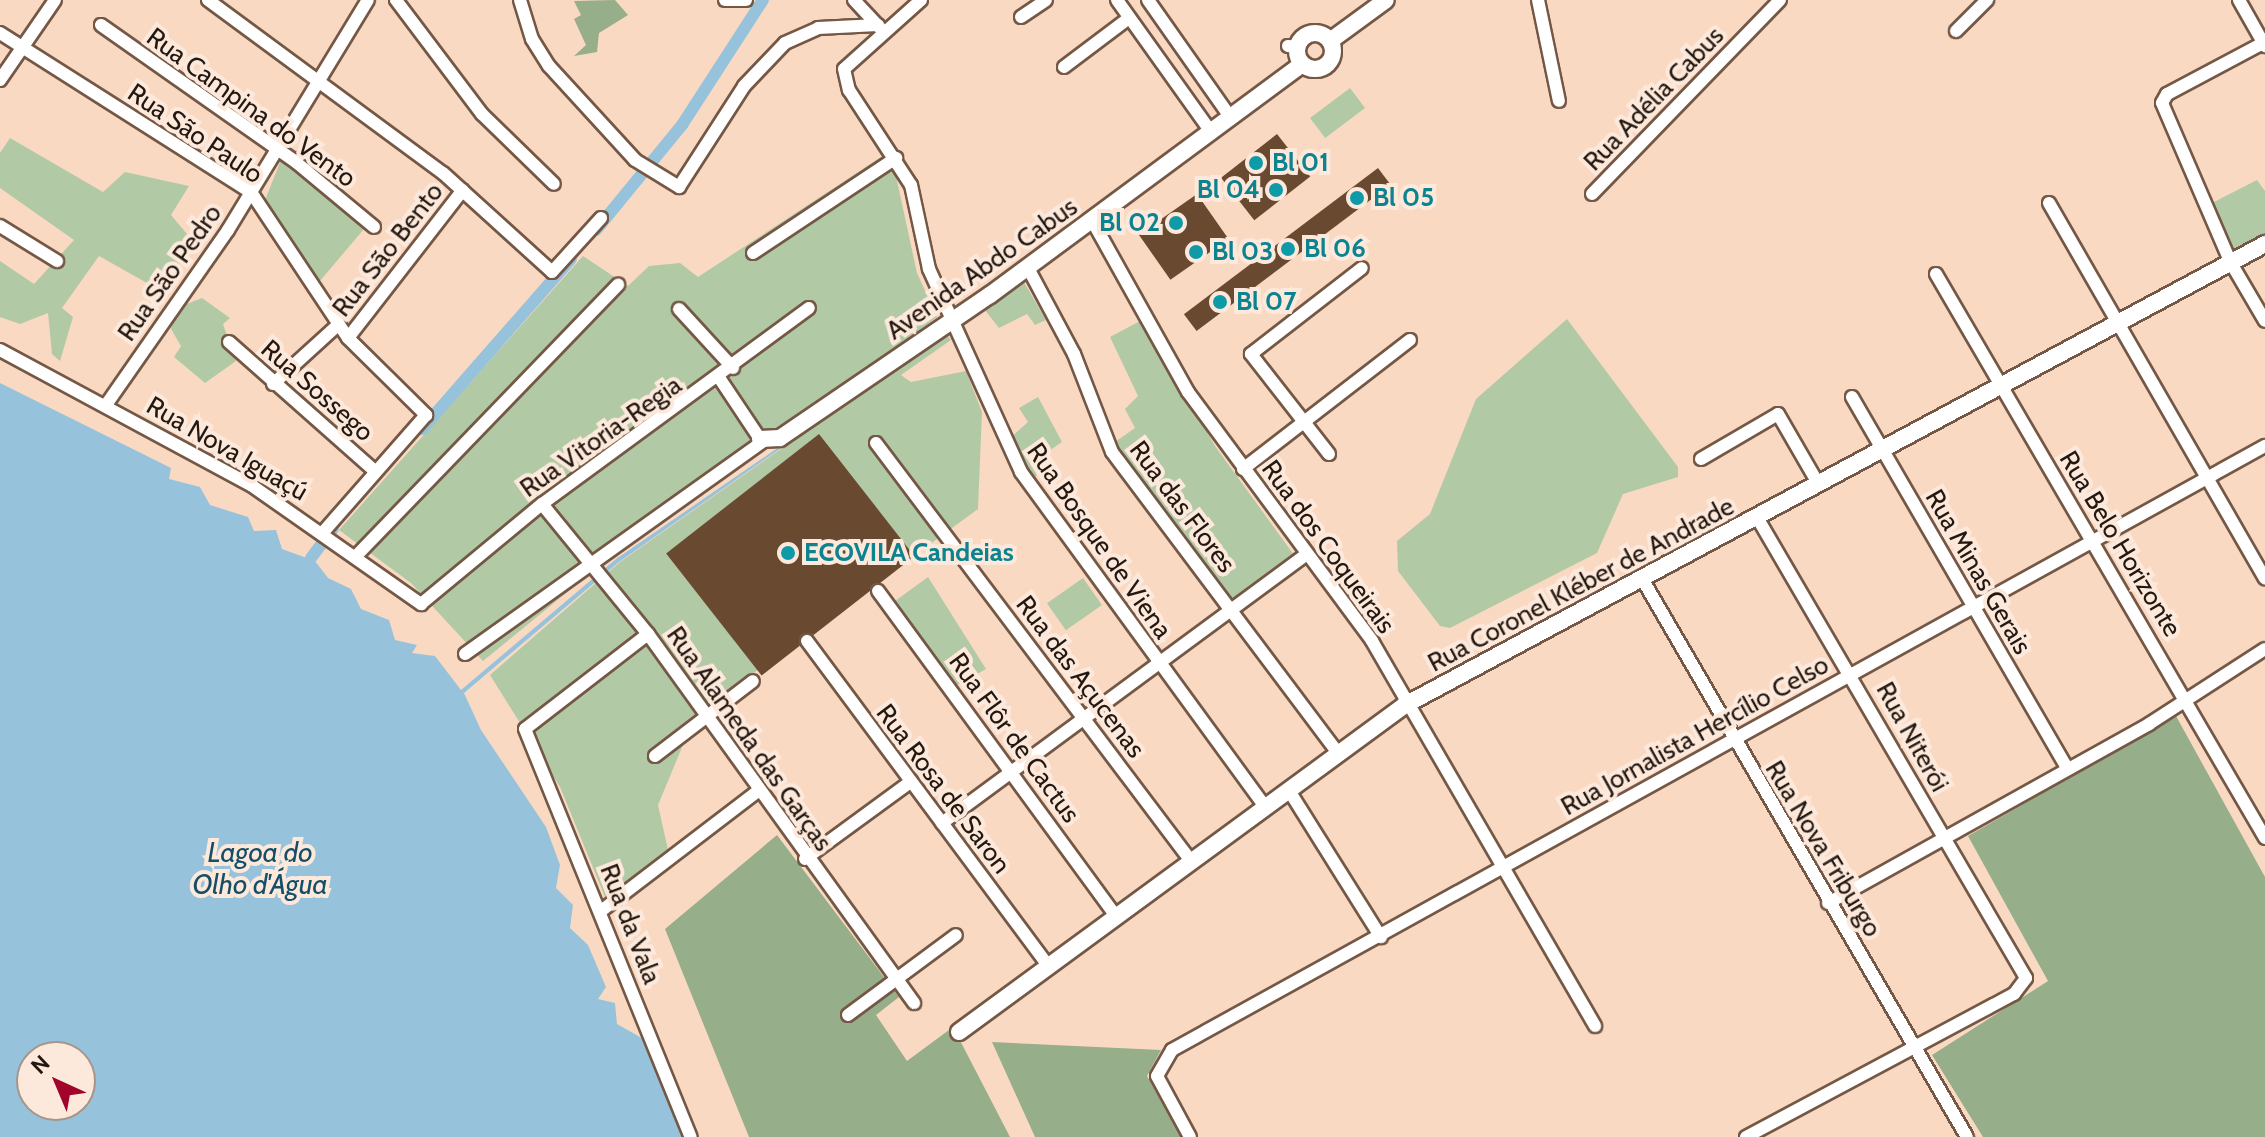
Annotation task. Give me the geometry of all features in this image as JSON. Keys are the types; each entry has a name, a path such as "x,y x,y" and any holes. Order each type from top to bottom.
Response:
{"main road":[{"path":"1330,41 1386,0"},
{"path":"1309,34 1330,41 1329,64 1319,69 1296,52 1309,34"},
{"name":"Avenida Abdo Cabus","path":"762,440 780,438 1093,222 1231,118 1296,52"},
{"name":"Rua Coronel Kléber de Andrade","path":"959,1032 1114,913 1191,861 1405,705 1644,582 2000,385 2265,244"}],"street":[{"path":"0,80 55,0"},
{"path":"208,0 463,190 552,272 601,218"},
{"name":"Rua São Pedro","path":"106,405 251,192 368,0"},
{"path":"396,0 482,114 554,184"},
{"path":"520,0 532,39 549,66 648,170 673,186 685,185 744,86 785,43 818,28 882,29 921,0"},
{"path":"725,0 746,0"},
{"path":"854,0 882,29"},
{"path":"1021,17 1046,0"},
{"path":"1117,0 1212,133"},
{"path":"1148,0 1231,118"},
{"path":"1538,0 1559,101"},
{"name":"Rua Adélia Cabus","path":"1592,194 1780,0"},
{"path":"1956,31 1987,0"},
{"path":"2239,0 2264,44 2167,94 2162,103 2231,263 2265,321"},
{"path":"1064,67 1129,18"},
{"name":"Rua Campina do Vento","path":"101,25 374,227"},
{"name":"Rua Bosque de Viena","path":"882,29 851,61 844,76 896,158 917,204 923,251 949,322 1021,472 1156,662 1265,806"},
{"name":"Rua São Paulo","path":"0,33 251,192 348,338 426,415 375,471"},
{"path":"753,253 896,158"},
{"name":"Rua São Bento","path":"348,338 463,190"},
{"path":"2049,203 2213,478 2265,578"},
{"name":"Rua dos Coqueirais","path":"1093,222 1175,370 1243,469 1372,641 1405,705 1595,1026"},
{"path":"0,226 57,261"},
{"name":"Rua das Flores","path":"1028,268 1074,354 1112,452 1337,752"},
{"path":"1329,454 1251,354 1362,268"},
{"name":"Rua Belo Horizonte","path":"1936,274 2185,696 2265,838"},
{"path":"357,555 618,285"},
{"name":"Rua Vitoria-Regia","path":"421,604 542,504 720,379 809,308"},
{"path":"679,309 733,368"},
{"path":"273,384 339,324"},
{"path":"1243,469 1410,340"},
{"name":"Rua Sossego","path":"229,342 375,471"},
{"name":"Rua Nova Iguaçú","path":"0,350 106,405 324,531 421,604"},
{"path":"465,654 762,440 720,379"},
{"name":"Rua Minas Gerais","path":"1852,397 2068,769"},
{"path":"1701,459 1778,414 1819,485"},
{"name":"Rua das Açucenas","path":"876,443 1191,861"},
{"name":"Rua Jornalista Hercílio Celso","path":"1190,1137 1157,1076 1172,1050 1381,937 1733,738 2213,478 2265,446"},
{"path":"324,531 375,471"},
{"name":"Rua Alameda das Garças","path":"542,504 594,563 648,634 805,859 914,1003"},
{"name":"Rua Niterói","path":"1758,519 1852,675 2026,978 2023,989 1918,1048"},
{"path":"942,823 1156,662 1307,554"},
{"name":"Rua Nova Friburgo","path":"1644,582 1828,903 1918,1048 1967,1137"},
{"name":"Rua Flôr de Cactus","path":"878,591 1114,913"},
{"name":"Rua da Vala","path":"648,634 525,729 691,1137"},
{"name":"Rua Rosa de Saron","path":"807,641 909,783 1046,963"},
{"path":"1828,903 1943,836 2068,769 2265,649"},
{"path":"655,756 753,681"},
{"path":"805,859 909,783"},
{"path":"1288,789 1381,937"},
{"path":"601,911 758,791"},
{"path":"848,1015 956,935"},
{"path":"1746,1137 1918,1048"}],"green space":[{"path":"615,0 628,15 599,33 597,52 574,56 586,45 574,19 581,15 574,1"},
{"path":"1350,88 1365,108 1325,138 1310,118"},
{"path":"10,138 103,192 125,172 189,186 171,215 187,234 184,258 163,292 99,256 62,308 73,317 60,361 52,354 48,313 20,324 0,317 0,261 34,284 74,240 0,188 0,153"},
{"path":"884,155 896,176 917,273 937,317 592,572 483,661 411,583 339,530 583,256 628,286 649,266 680,263 698,277"},
{"path":"281,160 369,223 314,288 263,205"},
{"path":"2257,180 2265,191 2265,233 2232,251 2210,204"},
{"path":"1021,277 1046,320 1035,325 1027,314 999,328 981,305"},
{"path":"202,298 230,318 223,324 236,361 205,383 174,357 181,346 171,329 174,309"},
{"path":"1567,319 1678,467 1678,477 1623,494 1597,553 1450,628 1440,626 1398,571 1397,541 1430,514 1476,399"},
{"path":"1142,320 1215,446 1294,555 1232,599 1112,444 1135,428 1125,409 1138,396 1110,337"},
{"path":"946,333 951,340 901,375 911,382 966,371 982,412 978,509 695,716 658,805 668,850 605,897 560,787 490,675 620,562"},
{"path":"1038,397 1062,442 1030,464 1037,475 1030,483 1007,441 1028,422 1019,408"},
{"path":"928,577 986,669 952,688 891,604"},
{"path":"1083,578 1102,605 1066,630 1047,603"},
{"path":"2176,716 2265,877 2265,1137 1983,1137 1932,1055 2048,981 1968,836"},
{"path":"777,835 899,997 876,1015 907,1061 953,1027 1010,1137 749,1137 665,929"},
{"path":"992,1042 1161,1050 1147,1076 1181,1137 1035,1137"}],"water":[{"name":"Lagoa do Olho d'Água","path":"942,335 619,562 464,693 481,730 546,827 560,865 556,888 573,905 570,928 588,945 606,987 598,999 615,1003 617,1024 647,1041 682,1137 0,1137 0,383 171,468 169,479 200,487 210,505 248,517 254,531 276,530 282,549 315,561 328,578 351,589 361,609 389,620 395,640 417,645 412,653 435,656 461,690 616,559"}],"building":[{"path":"1277,134 1310,177 1254,220 1221,178"},
{"path":"1378,168 1391,185 1197,331 1184,314"},
{"path":"1197,194 1229,239 1170,280 1139,235"},
{"name":"ECOVILA Candeias","path":"819,434 914,556 762,676 666,553"}],"waterway":[{"path":"596,230 682,125 763,0"},
{"path":"422,429 571,259"},
{"path":"311,558 333,529"}],"place":[{"name":"Bl 01","path":"1256,163"},
{"name":"Bl 04","path":"1276,190"},
{"name":"Bl 05","path":"1357,198"},
{"name":"Bl 02","path":"1176,223"},
{"name":"Bl 06","path":"1288,249"},
{"name":"Bl 03","path":"1196,252"},
{"name":"Bl 07","path":"1220,302"},
{"name":"ECOVILA Candeias","path":"788,553"}]}
